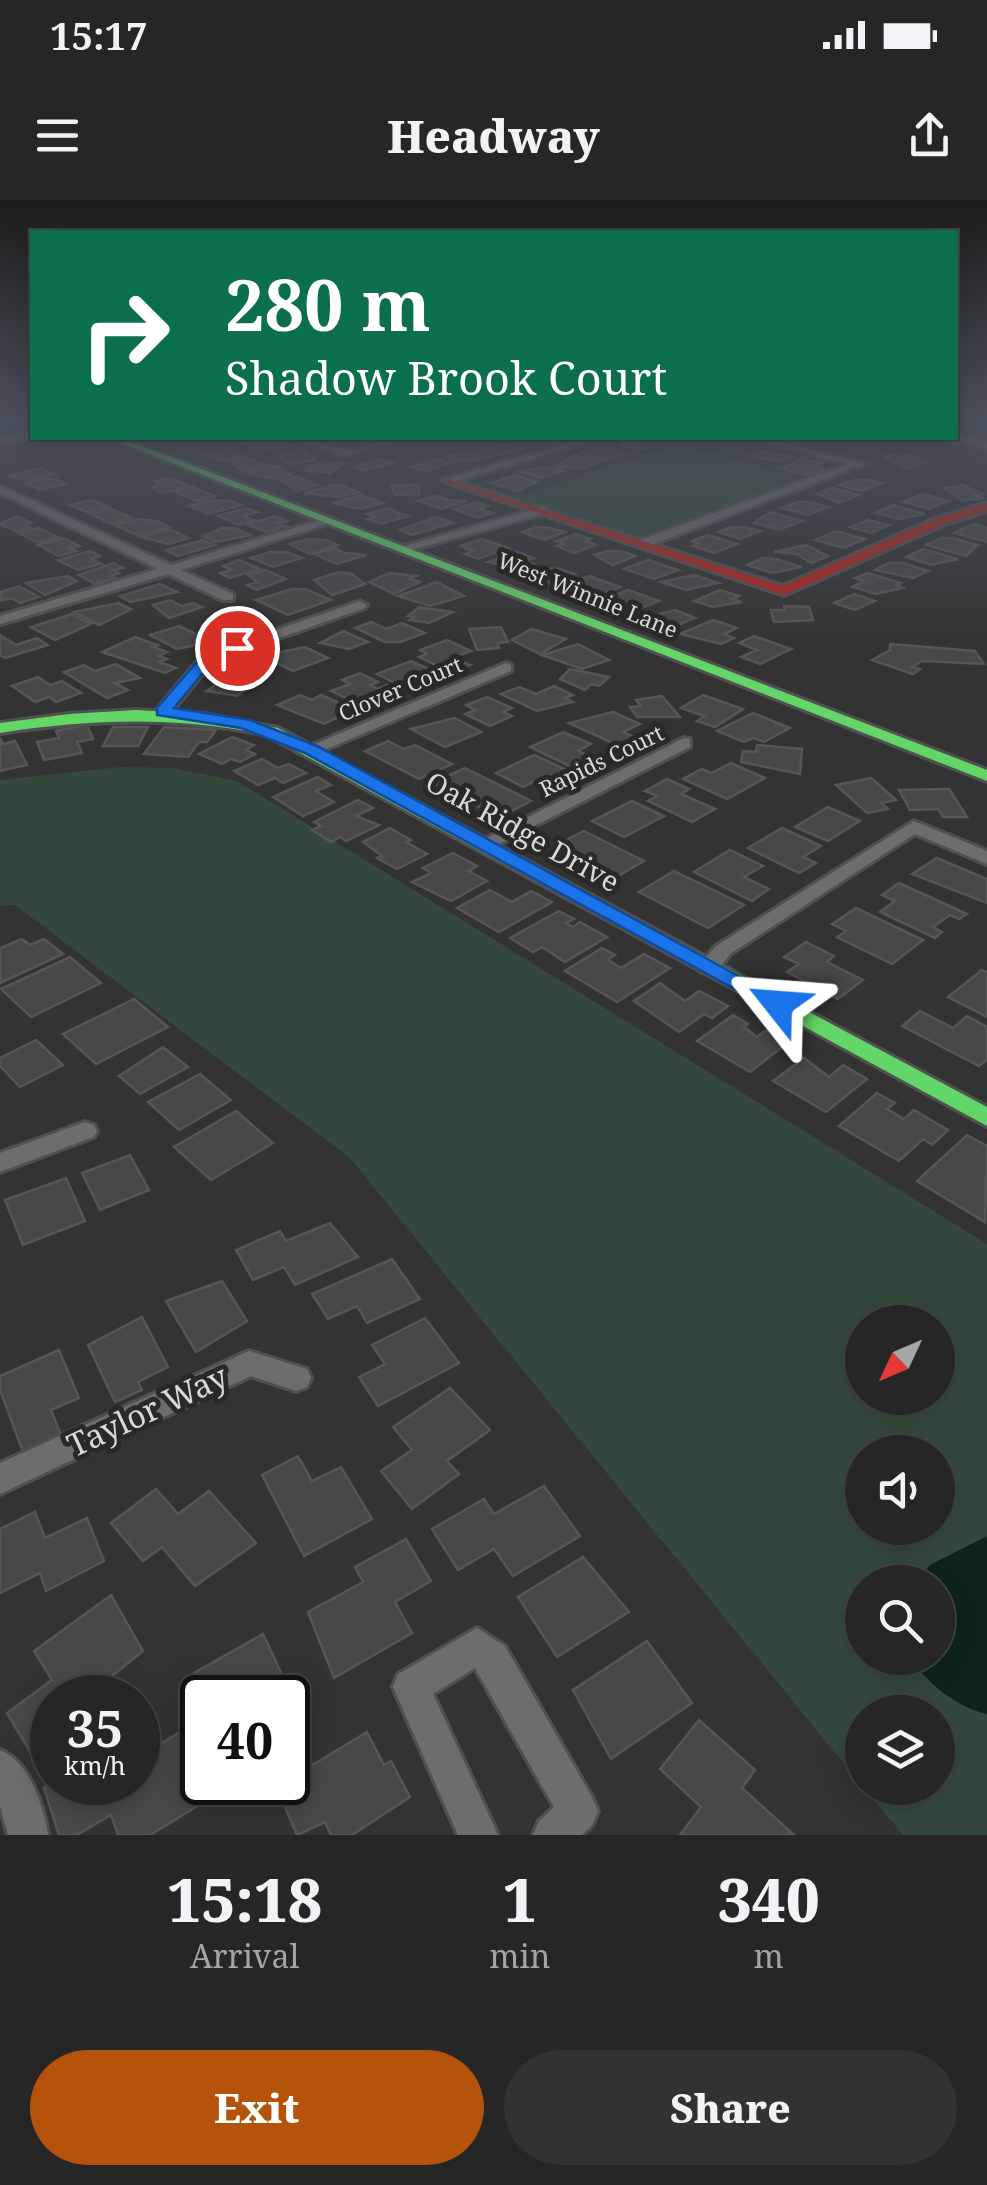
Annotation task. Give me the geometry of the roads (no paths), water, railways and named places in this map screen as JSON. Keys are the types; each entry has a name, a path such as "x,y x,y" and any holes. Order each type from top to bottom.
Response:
{"street":[{"path":"13,495 228,597"},
{"name":"West Winnie Lane","path":"263,495 987,776"},
{"path":"496,495 784,590 941,521 987,507"},
{"path":"642,544 774,495"},
{"path":"404,548 542,510"},
{"path":"0,620 331,521"},
{"path":"163,712 201,666 237,648 360,605"},
{"name":"Clover Court","path":"311,749 506,668"},
{"name":"Oak Ridge Drive","path":"0,728 98,713 163,712 244,724 311,749 987,1118"},
{"name":"Rapids Court","path":"484,844 684,743"},
{"path":"709,966 723,950 914,827 987,858"},
{"path":"0,1163 85,1131"},
{"name":"Taylor Way","path":"0,1479 249,1363 296,1378"},
{"path":"478,1835 411,1686 477,1646 492,1659 578,1811 552,1835"},
{"path":"0,1769 24,1810 28,1835"}]}
